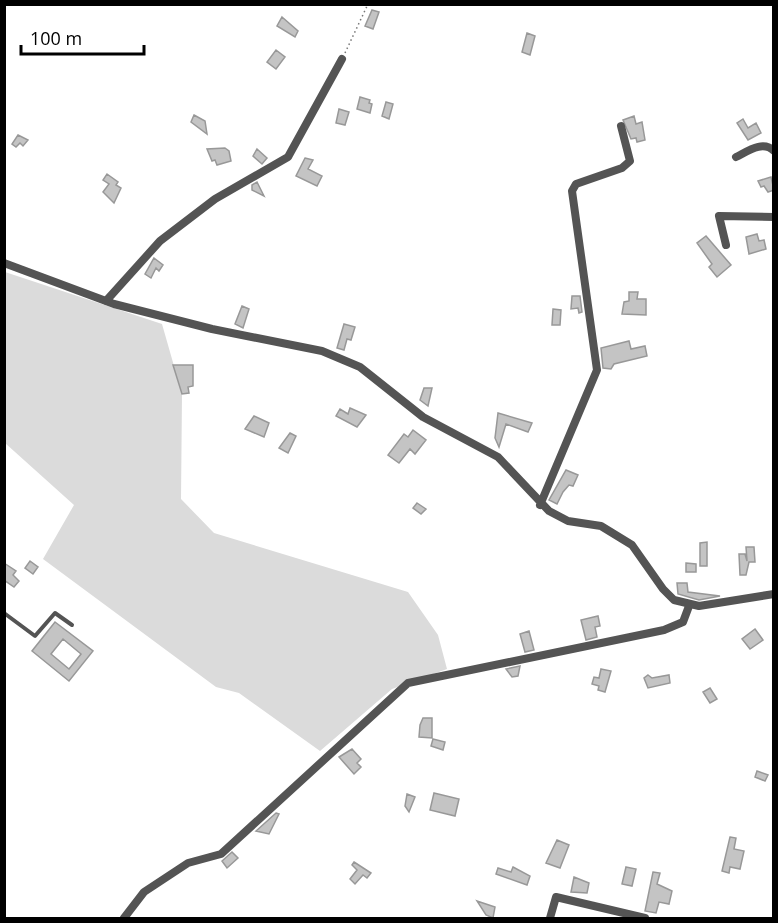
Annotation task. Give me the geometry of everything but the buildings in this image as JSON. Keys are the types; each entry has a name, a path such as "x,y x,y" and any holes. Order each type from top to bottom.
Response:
{"street":[{"path":"105,301 160,241 215,199 288,157 342,59"},
{"path":"540,505 597,370 572,191 576,183 622,168 630,161 621,126"},
{"path":"736,157 759,146 767,146 774,151"},
{"path":"726,245 719,216 774,217"},
{"path":"4,263 105,301 212,329 322,351 360,367 423,417 498,457 540,505 568,521 601,526 632,544 663,589 675,600 689,606 774,594"},
{"path":"124,918 144,892 189,863 221,854 408,683 664,630 683,622 689,606"},
{"path":"550,918 556,897 645,918"}],"lane":[{"path":"4,613 35,636 55,613 72,625"}],"path":[{"path":"342,59 368,4"}],"shaded area":[{"path":"5,272 162,324 182,394 181,499 214,533 408,592 438,635 447,669 392,689 320,751 239,693 216,687 43,559 74,505 5,443"}]}
